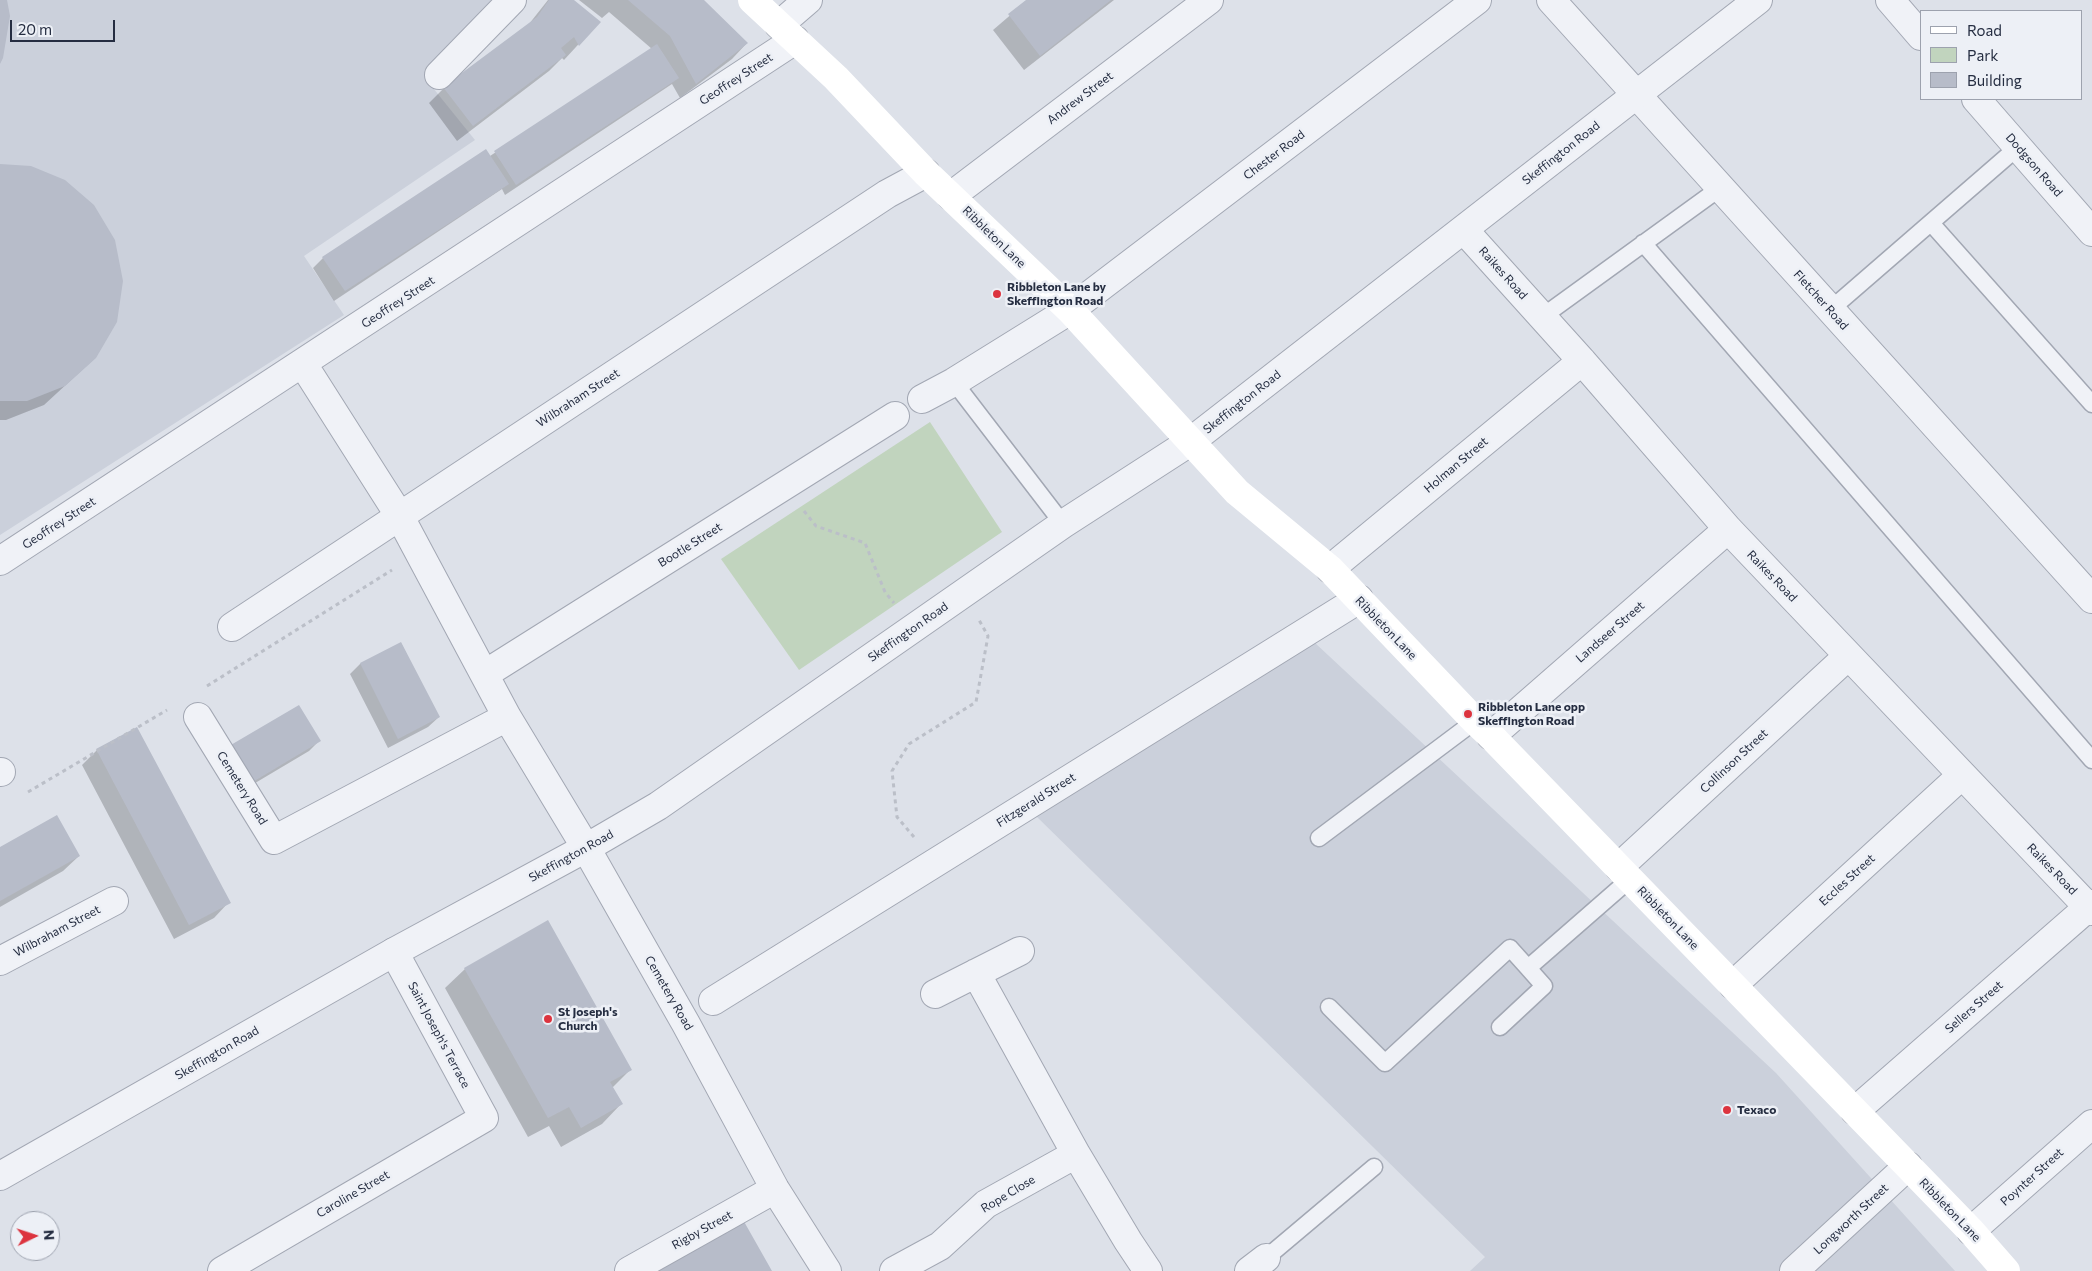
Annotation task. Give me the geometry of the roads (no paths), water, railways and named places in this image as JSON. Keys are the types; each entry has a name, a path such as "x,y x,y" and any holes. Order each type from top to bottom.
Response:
{"main road":[{"name":"Ribbleton Lane","path":"752,0 836,78 926,173 1070,310 1237,492 1330,569 1971,1231 2006,1271"}],"street":[{"path":"438,75 512,0"},
{"name":"Geoffrey Street","path":"0,562 303,364 787,32 808,0"},
{"name":"Andrew Street","path":"951,196 1209,0"},
{"name":"Chester Road","path":"1070,310 1477,0"},
{"name":"Fletcher Road","path":"1551,0 2092,599"},
{"name":"Skeffington Road","path":"0,1176 394,952 586,848 658,806 1063,524 1190,442 1758,0"},
{"path":"1890,0 1920,35"},
{"name":"Dodgson Road","path":"1977,100 2092,232"},
{"name":"Wilbraham Street","path":"232,627 887,194 926,173"},
{"name":"Raikes Road","path":"1464,230 1582,360 1728,529 1962,775 2091,907"},
{"path":"922,400 1070,310"},
{"name":"Holman Street","path":"1330,569 1582,360"},
{"name":"Cemetery Road","path":"303,364 399,516 507,717 586,848 686,1024 775,1189 827,1271"},
{"name":"Bootle Street","path":"485,674 895,416"},
{"name":"Landseer Street","path":"1483,728 1728,529"},
{"name":"Fitzgerald Street","path":"713,1001 1359,599"},
{"name":"Collinson Street","path":"1625,873 1848,656"},
{"name":"Cemetery Road","path":"198,717 274,840 507,717"},
{"name":"Eccles Street","path":"1733,985 1962,775"},
{"name":"Wilbraham Street","path":"0,961 114,901"},
{"name":"Sellers Street","path":"1855,1111 2091,907"},
{"path":"935,994 1020,950"},
{"name":"Saint Joseph's Terrace","path":"394,952 484,1118"},
{"path":"976,973 1076,1154 1148,1271"},
{"name":"Caroline Street","path":"222,1271 484,1118"},
{"name":"Poynter Street","path":"1971,1231 2092,1124"},
{"name":"Rope Close","path":"894,1271 940,1246 986,1204 1076,1154"},
{"name":"Longworth Street","path":"1794,1271 1908,1166"},
{"name":"Rigby Street","path":"629,1271 775,1189"}],"lane":[{"path":"1830,310 2018,147"},
{"path":"1542,316 1720,188"},
{"path":"1931,223 2092,404"},
{"path":"1643,243 2092,760"},
{"path":"954,382 1063,524"},
{"path":"1319,838 1483,728"},
{"path":"1528,968 1625,873"},
{"path":"1330,1007 1386,1063 1510,948 1544,986 1500,1027"},
{"path":"1257,1264 1374,1167"}],"place":[{"name":"Ribbleton Lane by Skeffington Road","path":"997,294"},
{"name":"Ribbleton Lane opp Skeffington Road","path":"1468,714"},
{"name":"St Joseph's Church","path":"548,1019"},
{"name":"Texaco","path":"1727,1110"}]}
